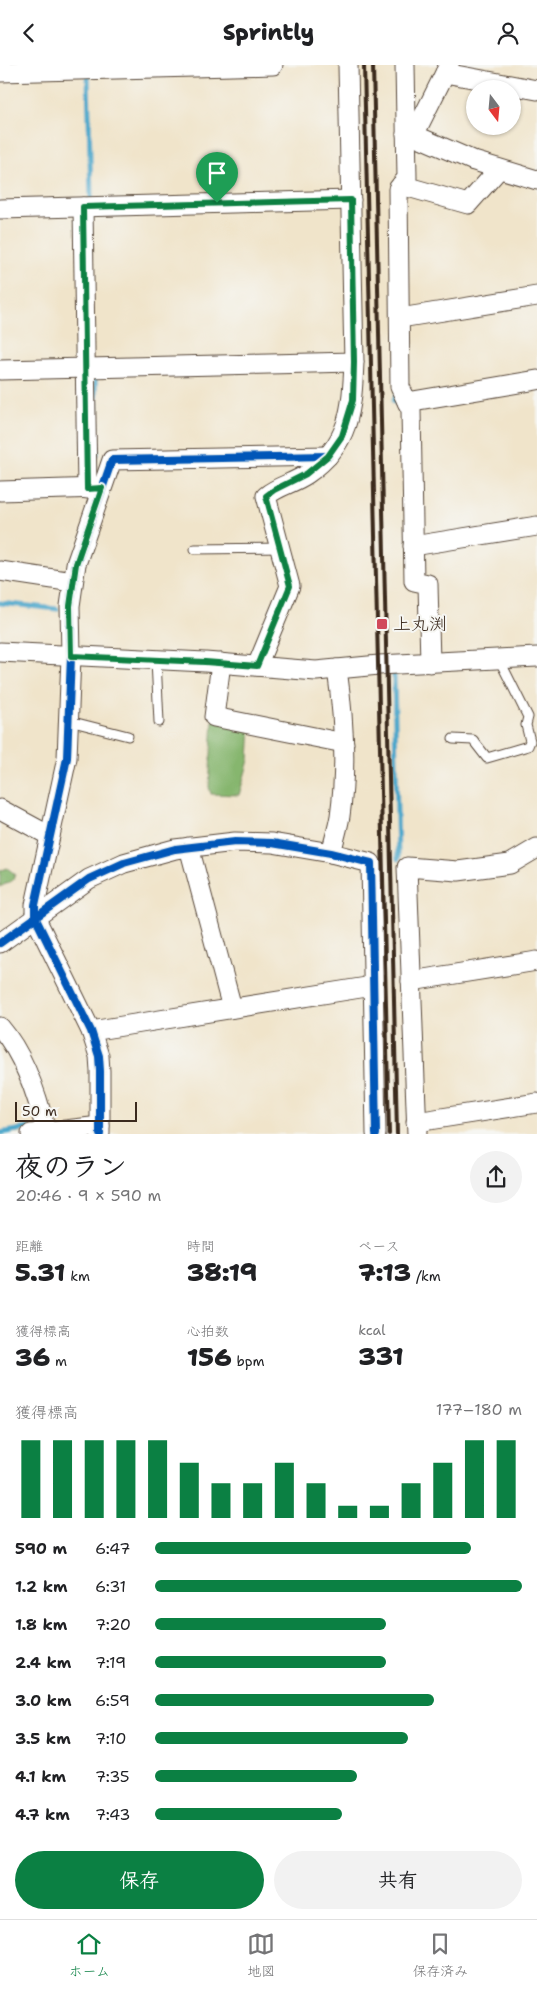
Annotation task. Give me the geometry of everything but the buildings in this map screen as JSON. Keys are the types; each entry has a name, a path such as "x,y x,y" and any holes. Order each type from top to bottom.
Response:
{"street":[{"path":"0,72 273,65"},
{"path":"257,666 290,586 266,496 306,474 328,456 342,436 353,400 354,362 348,65"},
{"path":"405,65 410,135 407,178 398,189 400,387 410,410 414,581 428,584 430,663"},
{"path":"410,135 447,69 537,90"},
{"path":"410,135 474,161 537,180"},
{"path":"401,185 468,204 499,169"},
{"path":"0,209 351,200"},
{"path":"0,1027 11,1040 22,1059 38,1133 100,1130 99,1056 91,1031 35,917 35,905 67,758 71,656 70,606 76,564 94,488 85,369 83,207"},
{"path":"400,318 537,296"},
{"path":"0,370 354,362"},
{"path":"407,402 537,380"},
{"path":"94,488 112,459 328,456"},
{"path":"0,491 94,488"},
{"path":"413,546 537,526"},
{"path":"0,571 73,582"},
{"path":"0,652 156,659 316,671 537,657"},
{"path":"221,663 214,717 344,743"},
{"path":"331,853 340,817 344,743 343,711 337,669"},
{"path":"0,809 50,837"},
{"path":"0,943 89,879 124,863 190,847 235,842 272,843 331,853 371,863 376,1134"},
{"path":"190,847 232,1009"},
{"path":"537,848 510,864 458,871 407,867 416,1128 537,1103"},
{"path":"411,981 537,961"},
{"path":"91,1031 373,985"}],"lane":[{"path":"195,549 281,548"},
{"path":"156,659 159,722"},
{"path":"453,739 473,740 487,758 528,746 530,741 526,725 528,717 499,659"},
{"path":"69,721 128,737"}],"green space":[{"path":"213,720 251,726 249,760 239,795 211,794 209,787"},
{"path":"7,868 15,874 13,880 0,887 0,871"}],"waterway":[{"path":"88,77 91,198"},
{"path":"95,377 97,454"},
{"path":"397,394 394,401 403,408"},
{"path":"0,603 57,609"},
{"path":"394,675 398,859"},
{"path":"0,1133 29,1128"}],"railway":[{"path":"364,65 389,1134"},
{"path":"373,65 397,1134"}],"cycle path":[{"path":"100,1134 99,1056 91,1031 35,917 35,905 67,758 71,656 70,606 76,564 112,460 328,456"},
{"path":"0,943 89,879 124,863 175,849 235,842 272,843 331,853 371,863 376,1134"}],"place":[{"name":"上丸渕","path":"382,624"}],"route":[{"path":"351,200 353,400 342,436 328,456 306,474 266,496 290,586 257,666 71,656 70,606 76,564 102,488 87,489 83,207 217,203 351,200"}]}
